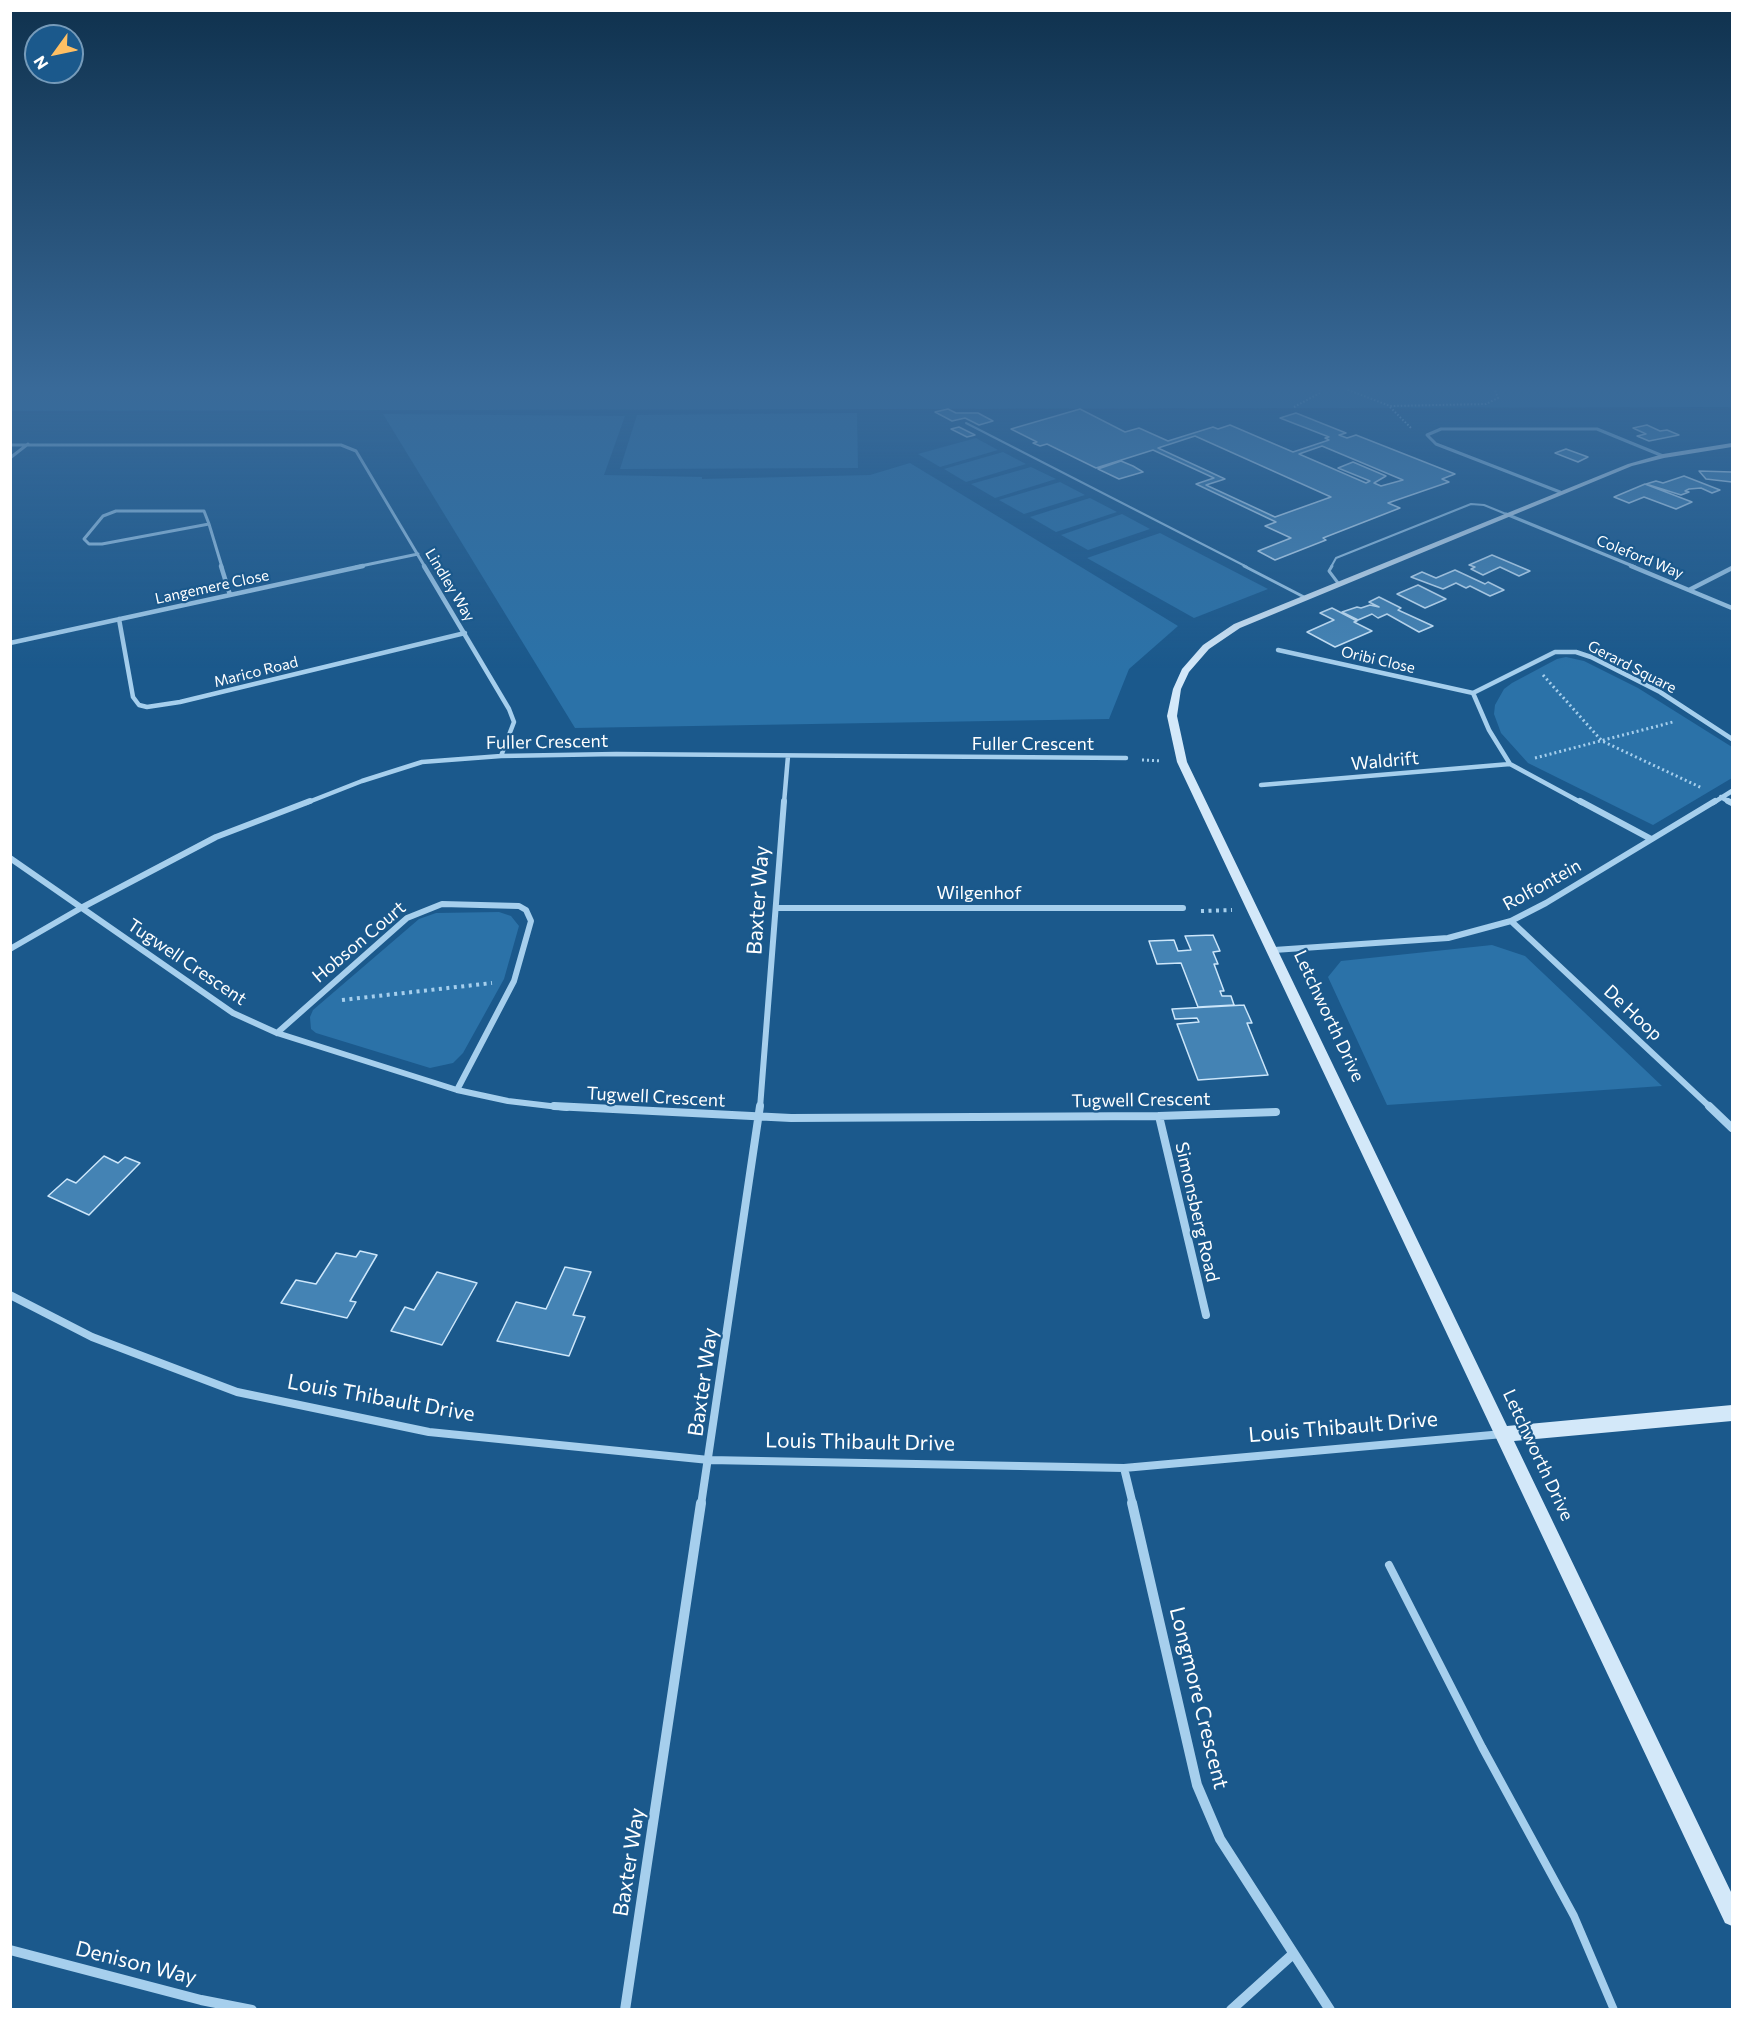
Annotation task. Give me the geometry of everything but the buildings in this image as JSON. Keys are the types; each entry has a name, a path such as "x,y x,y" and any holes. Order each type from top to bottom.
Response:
{"street":[{"name":"Lindley Way","path":"374,480 509,709 514,722 501,756"},
{"path":"1530,480 1560,492"},
{"name":"Letchworth Drive","path":"1590,480 1237,626 1213,641 1185,671 1173,707 1173,725 1182,762 1274,950 1732,1916"},
{"path":"209,524 102,544 89,544 84,539 103,516 121,511 197,510 206,513 230,596"},
{"name":"Coleford Way","path":"1506,514 1732,608"},
{"name":"Langemere Close","path":"10,643 418,554"},
{"path":"1689,590 1732,568"},
{"name":"Marico Road","path":"119,620 133,697 139,705 147,707 180,702 465,633"},
{"name":"Oribi Close","path":"1278,650 1473,693"},
{"name":"Gerard Square","path":"1473,693 1555,652 1568,651 1584,654 1660,693 1732,739"},
{"path":"1473,693 1489,730 1510,764 1651,839"},
{"name":"Fuller Crescent","path":"10,949 81,908 216,837 362,781 422,762 501,756 1126,758"},
{"name":"Baxter Way","path":"625,2010 710,1460 759,1117 788,756"},
{"name":"Waldrift","path":"1261,785 1510,764"},
{"name":"Rolfontein","path":"1274,950 1448,938 1511,921 1546,903 1732,791"},
{"path":"1721,797 1732,802"},
{"name":"Tugwell Crescent","path":"10,858 233,1013 278,1033 457,1090 508,1101 567,1108 759,1117 1159,1116 1276,1112"},
{"name":"Hobson Court","path":"278,1033 407,918 442,904 508,904 526,910 531,921 514,981 457,1090"},
{"name":"Wilgenhof","path":"776,908 1182,908"},
{"name":"De Hoop","path":"1511,921 1732,1128"},
{"name":"Simonsberg Road","path":"1159,1116 1206,1315"},
{"name":"Louis Thibault Drive","path":"10,1295 92,1337 237,1392 429,1432 710,1460 1124,1468 1732,1413"},
{"name":"Longmore Crescent","path":"1124,1468 1197,1785 1220,1839 1330,2010"},
{"name":"Denison Way","path":"10,1950 201,2000 252,2010"},
{"path":"1231,2010 1293,1953"}],"lane":[{"path":"1077,480 1304,597"},
{"path":"1338,583 1329,571 1336,558 1471,504 1484,505 1506,514"},
{"path":"1389,1565 1482,1747 1574,1916 1614,2010"}],"path":[{"path":"1533,663 1602,741 1721,797"},
{"path":"1510,764 1697,716"},
{"path":"1126,758 1166,761"},
{"path":"1182,908 1202,911 1254,909"},
{"path":"309,1004 514,981"}],"shaded area":[{"path":"424,480 938,480 1178,626 1129,669 1109,719 575,728"},
{"path":"984,480 1052,480 995,498 971,484"},
{"path":"1060,482 1085,495 1024,514 999,500"},
{"path":"1090,498 1117,512 1056,532 1030,517"},
{"path":"1122,514 1150,529 1088,550 1061,535"},
{"path":"1160,533 1268,589 1194,618 1087,558"},
{"path":"1566,657 1584,661 1638,688 1732,747 1732,778 1653,825 1528,763 1501,733 1494,714 1495,705 1504,689 1512,683 1557,659"},
{"path":"499,912 511,916 519,926 504,979 463,1053 453,1063 430,1068 316,1033 311,1029 310,1017 313,1010 419,919 436,913"},
{"path":"1492,945 1525,956 1662,1086 1387,1105 1328,977 1341,961"}]}
